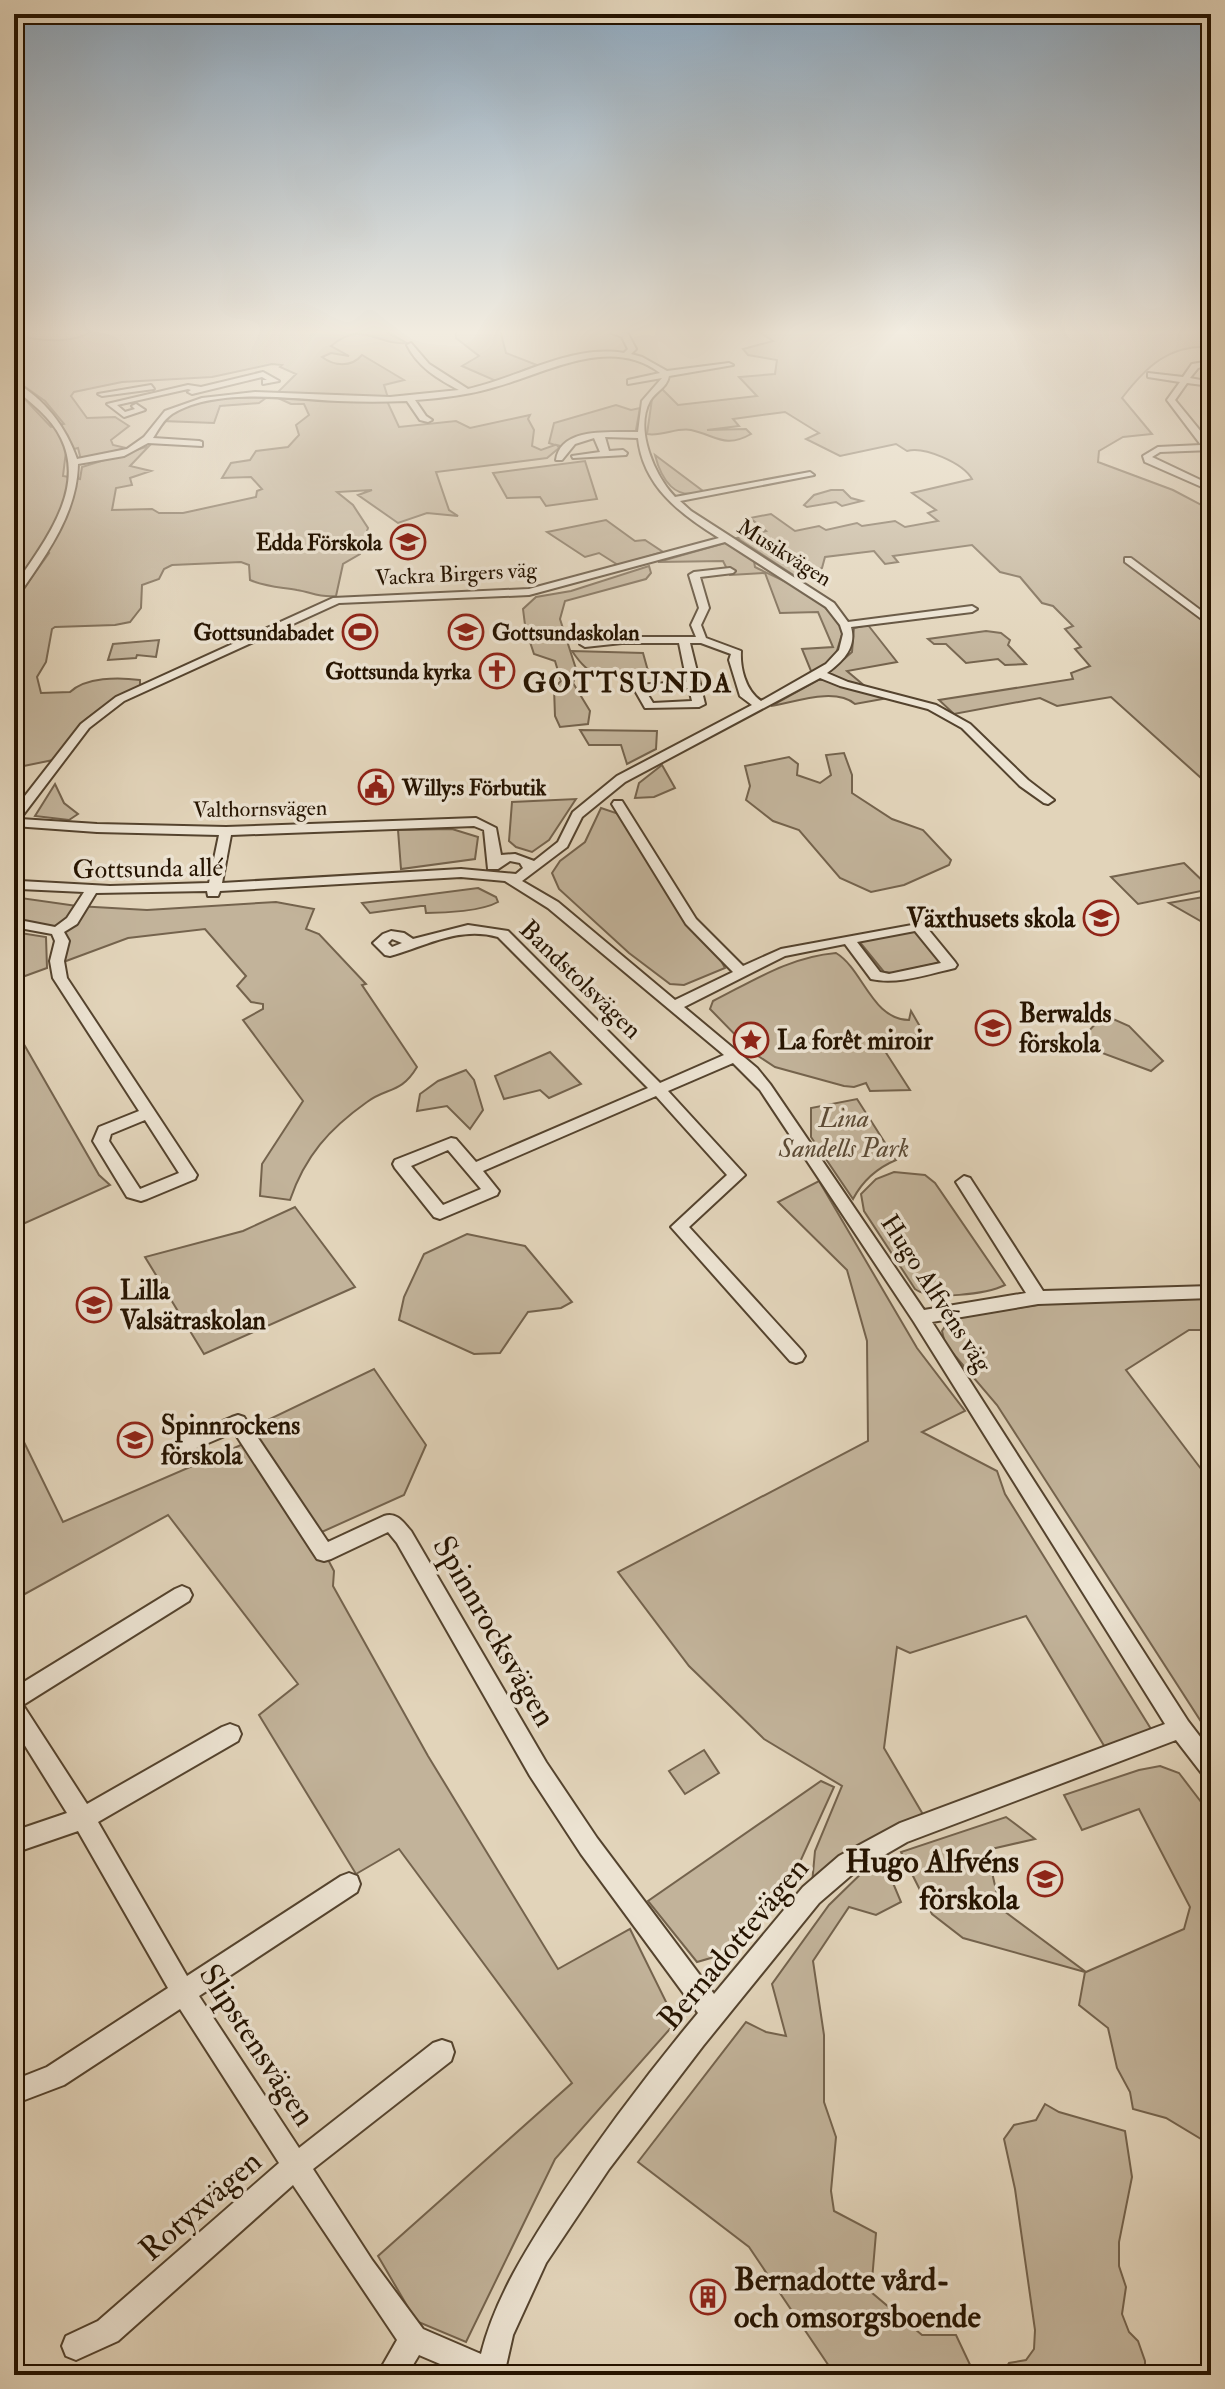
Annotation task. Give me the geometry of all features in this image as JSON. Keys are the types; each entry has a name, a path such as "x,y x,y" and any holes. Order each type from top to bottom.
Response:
{"street":[{"path":"14,594 58,527 71,495 76,462 69,441"},
{"path":"76,462 118,455 145,441"},
{"path":"167,441 199,444"},
{"path":"559,458 560,452 574,441"},
{"path":"602,441 605,454"},
{"name":"Musikvägen","path":"642,441 648,466 672,500 726,539 815,593 839,613 846,625"},
{"path":"1209,447 1152,452 1148,460 1211,488"},
{"path":"576,456 623,453"},
{"path":"672,500 810,475"},
{"name":"Vackra Birgers väg","path":"327,604 337,600 529,592 726,539"},
{"path":"665,556 694,575 730,571"},
{"path":"1128,560 1211,623"},
{"path":"694,575 704,608 696,625 702,640"},
{"name":"Valthornsvägen","path":"14,820 85,726 120,699 327,604"},
{"path":"510,879 524,865 563,844 577,815 621,779 819,674 845,652 849,632 846,625 972,609"},
{"path":"585,644 622,640 702,640 737,653 734,660 746,696 760,705"},
{"path":"684,641 699,704 649,706 638,687 693,685"},
{"path":"819,674 856,688 932,707 943,713 966,726 1024,783 1048,800"},
{"path":"618,804 691,921 741,972"},
{"name":"Valthornsvägen","path":"14,820 97,828 226,831 476,822 490,828 493,843 524,865"},
{"path":"213,890 226,831"},
{"path":"493,843 495,868 524,865"},
{"name":"Hugo Alfvéns väg","path":"524,865 553,905"},
{"name":"Gottsunda allé","path":"17,885 52,893 266,889 277,885 495,868"},
{"name":"Hugo Alfvéns väg","path":"495,868 553,905 765,1087 920,1317 1180,1728 1211,1768"},
{"path":"14,923 57,931 72,921 90,893"},
{"path":"674,1006 781,953 848,939 918,926 950,965 889,978 876,976 848,939"},
{"name":"Bandstolsvägen","path":"411,944 470,927 488,928 503,934 659,1090 737,1175 679,1227 796,1356"},
{"path":"57,931 62,941 57,961 60,978 149,1113 189,1175 141,1195 133,1193 101,1141 104,1131 149,1113"},
{"path":"473,1169 733,1057"},
{"path":"451,1143 473,1169 491,1191 440,1213 401,1164 451,1143"},
{"path":"964,1182 1038,1298"},
{"path":"920,1317 1038,1298 1211,1292"},
{"name":"Spinnrocksvägen","path":"180,1447 238,1422 270,1477 315,1535 324,1553 391,1522 404,1537 556,1798 713,2013"},
{"path":"14,1699 182,1595"},
{"name":"Slipstensvägen","path":"14,1709 83,1818 184,1994 413,2339"},
{"name":"Bernadottevägen","path":"490,2373 500,2333 537,2254 600,2160 713,2013 811,1895 866,1851 900,1834 1180,1728"},
{"path":"14,1842 83,1818 230,1734"},
{"path":"14,2092 55,2076 349,1884"},
{"name":"Rotyxvägen","path":"76,2346 108,2331 296,2166 442,2052"},
{"path":"391,2375 413,2339 490,2373"}],"green space":[{"path":"14,441 112,441 113,445 126,448 81,460 78,448 66,451 63,476 80,479 82,467 149,446 130,466 151,471 130,478 132,485 116,488 112,510 152,509 159,513 183,513 256,497 257,491 262,489 251,477 222,478 231,463 250,460 256,451 288,447 293,441 533,441 532,446 541,450 555,445 549,441 576,441 565,447 557,445 559,448 547,458 436,472 449,510 458,516 427,513 398,523 358,495 372,490 337,492 353,505 368,528 360,554 343,564 336,596 320,596 250,580 249,565 241,562 172,565 164,569 159,579 142,585 141,608 130,622 55,627 52,629 46,662 37,677 41,693 70,692 85,683 112,679 140,680 140,686 112,700 85,720 53,760 14,768 14,602 49,553 41,549 14,587"},
{"path":"811,441 1115,441 1099,451 1098,462 1173,490 1211,510 1211,787 1111,697 1057,706 1040,698 954,714 939,700 1073,679 1071,673 1090,666 1075,649 1081,647 1065,629 1073,626 1053,606 1042,603 1020,577 1000,572 972,545 893,556 898,562 885,564 874,551 825,557 822,568 798,578 737,538 766,531 750,518 771,514 795,531 819,526 826,530 857,523 862,526 895,521 905,527 938,521 928,513 936,510 912,493 972,479 960,467 942,457 923,451 907,451 896,444 840,456"},
{"path":"655,455 703,491 693,494 677,491 665,480"},
{"path":"585,461 597,499 546,506 540,497 507,498 493,473"},
{"path":"843,490 851,498 862,501 842,506 836,502 804,505 814,495"},
{"path":"606,520 635,541 645,540 663,552 618,565 599,553 585,557 547,532"},
{"path":"725,543 754,561 755,567 805,592 826,608 843,631 835,657 813,674 802,649 833,647 818,612 780,613 765,573 730,575 723,561 658,562"},
{"path":"649,566 651,573 646,579 565,601 560,619 577,672 573,683 590,711 588,724 560,727 555,716 554,688 561,681 555,661 534,654 529,639 521,632 525,625 523,609 536,597 571,591"},
{"path":"868,625 897,662 847,671 866,687 844,684 826,675 852,652 854,628"},
{"path":"986,631 1001,633 1010,640 1008,645 1026,664 1005,665 998,659 966,663 946,644 934,644 928,639"},
{"path":"159,640 156,657 137,655 136,658 108,660 113,644"},
{"path":"572,651 643,653 648,671 613,676 596,674"},
{"path":"818,680 888,698 855,704 847,699 826,696 771,706"},
{"path":"580,730 657,731 656,749 627,764 621,745 589,745"},
{"path":"844,753 852,775 852,793 892,819 923,830 951,860 949,865 904,885 871,892 840,878 799,830 773,821 746,800 750,786 745,766 789,757 798,764 797,775 820,783 831,775 826,755"},
{"path":"662,765 675,788 654,797 635,798 639,783"},
{"path":"55,784 64,803 78,814 69,820 35,816"},
{"path":"576,799 549,840 532,852 509,841 512,802"},
{"path":"601,808 619,814 712,944 725,968 684,985 670,984 629,953 559,889 552,873 560,861 585,842"},
{"path":"452,829 478,837 475,859 401,869 398,830"},
{"path":"1184,863 1211,889 1138,904 1111,877"},
{"path":"478,888 496,897 498,902 473,909 426,913 425,906 421,906 370,913 362,903"},
{"path":"14,895 21,896 19,901 21,898 77,906 147,910 276,902 314,909 306,929 319,934 366,984 362,985 417,1067 405,1082 374,1097 330,1133 303,1170 290,1200 260,1196 262,1164 303,1101 243,1020 263,1009 263,1004 251,1002 237,986 246,976 205,929 128,938 58,964 57,931 14,923"},
{"path":"1209,896 1211,927 1169,903"},
{"path":"915,931 941,960 938,963 884,972 858,940"},
{"path":"14,932 46,937 47,968 14,980"},
{"path":"836,953 854,970 886,1012 909,1020 911,1011 922,1030 912,1038 881,1045 910,1090 870,1091 866,1083 844,1086 775,1067 752,1052 710,1009 713,1001 772,971 803,959"},
{"path":"1104,1015 1129,1026 1163,1061 1151,1071 1094,1050 1082,1038"},
{"path":"14,1027 99,1175 110,1185 14,1228 14,1158 21,1155 14,1142"},
{"path":"550,1052 581,1084 549,1098 540,1090 504,1099 495,1076"},
{"path":"466,1070 474,1080 483,1110 470,1129 447,1106 417,1111 420,1094 438,1081"},
{"name":"Lina Sandells Park","path":"857,1099 896,1160 871,1175 853,1199 811,1137 811,1108"},
{"path":"894,1172 925,1175 935,1183 1005,1285 959,1295 933,1295 915,1289 864,1211 861,1194 876,1179"},
{"path":"819,1181 917,1348 965,1411 922,1432 997,1471 1005,1494 1156,1737 1109,1754 1026,1616 910,1653 897,1647 884,1748 928,1823 811,1895 815,1851 842,1786 764,1739 689,1666 618,1572 868,1441 867,1341 847,1270 778,1202"},
{"path":"295,1207 355,1287 204,1354 145,1257 243,1231"},
{"path":"467,1234 525,1246 572,1302 561,1308 528,1312 500,1353 474,1354 399,1320 404,1297 424,1254"},
{"path":"1211,1297 1211,1330 1189,1330 1126,1370 1211,1482 1211,1737 997,1405 945,1344 942,1331 950,1319 1043,1304"},
{"path":"374,1369 426,1445 404,1495 315,1535 334,1571 333,1586 428,1756 558,1969 630,1929 676,2022 555,2159 466,2342 416,2321 378,2256 572,2083 399,1849 356,1874 259,1715 298,1684 168,1515 14,1600 14,1441 22,1438 63,1522 248,1442 243,1432"},
{"path":"704,1750 719,1773 685,1794 669,1771"},
{"path":"1160,1766 1179,1773 1211,1815 1211,2145 1166,2118 1133,2109 1130,2092 1117,2068 1108,2028 1079,2005 1085,1972 963,1938 932,1914 901,1852 1006,1817 1035,1839 987,1850 1000,1908 1086,1972 1184,1929 1190,1907 1139,1809 1082,1830 1064,1795"},
{"path":"821,1781 834,1787 795,1873 721,1955 697,1962 648,1901"},
{"path":"872,1863 888,1871 901,1902 876,1915 849,1907 813,1961 824,2035 824,2102 836,2137 831,2191 834,2211 876,2233 871,2292 922,2335 956,2335 972,2369 982,2375 835,2375 749,2247 638,2162 746,2022 766,2032 786,2036 772,1984 829,1905"},
{"path":"1045,2104 1059,2112 1125,2131 1132,2177 1119,2242 1119,2266 1126,2287 1122,2314 1129,2332 1138,2341 1145,2361 1145,2375 1002,2375 1009,2363 1026,2360 1034,2349 1035,2330 1015,2189 1004,2139 1014,2125 1036,2120"}],"place":[{"name":"Edda Förskola","path":"408,542"},
{"name":"Gottsundabadet","path":"360,632"},
{"name":"Gottsundaskolan","path":"466,632"},
{"name":"Gottsunda kyrka","path":"497,671"},
{"name":"Willy:s Förbutik","path":"376,787"},
{"name":"Växthusets skola","path":"1101,918"},
{"name":"Berwalds förskola","path":"993,1028"},
{"name":"La forêt miroir","path":"751,1040"},
{"name":"Lilla Valsätraskolan","path":"94,1305"},
{"name":"Spinnrockens förskola","path":"135,1440"},
{"name":"Hugo Alfvéns förskola","path":"1045,1879"},
{"name":"Bernadotte vård- och omsorgsboende","path":"708,2297"}],"district":[{"name":"GOTTSUNDA","path":"628,682"}]}
